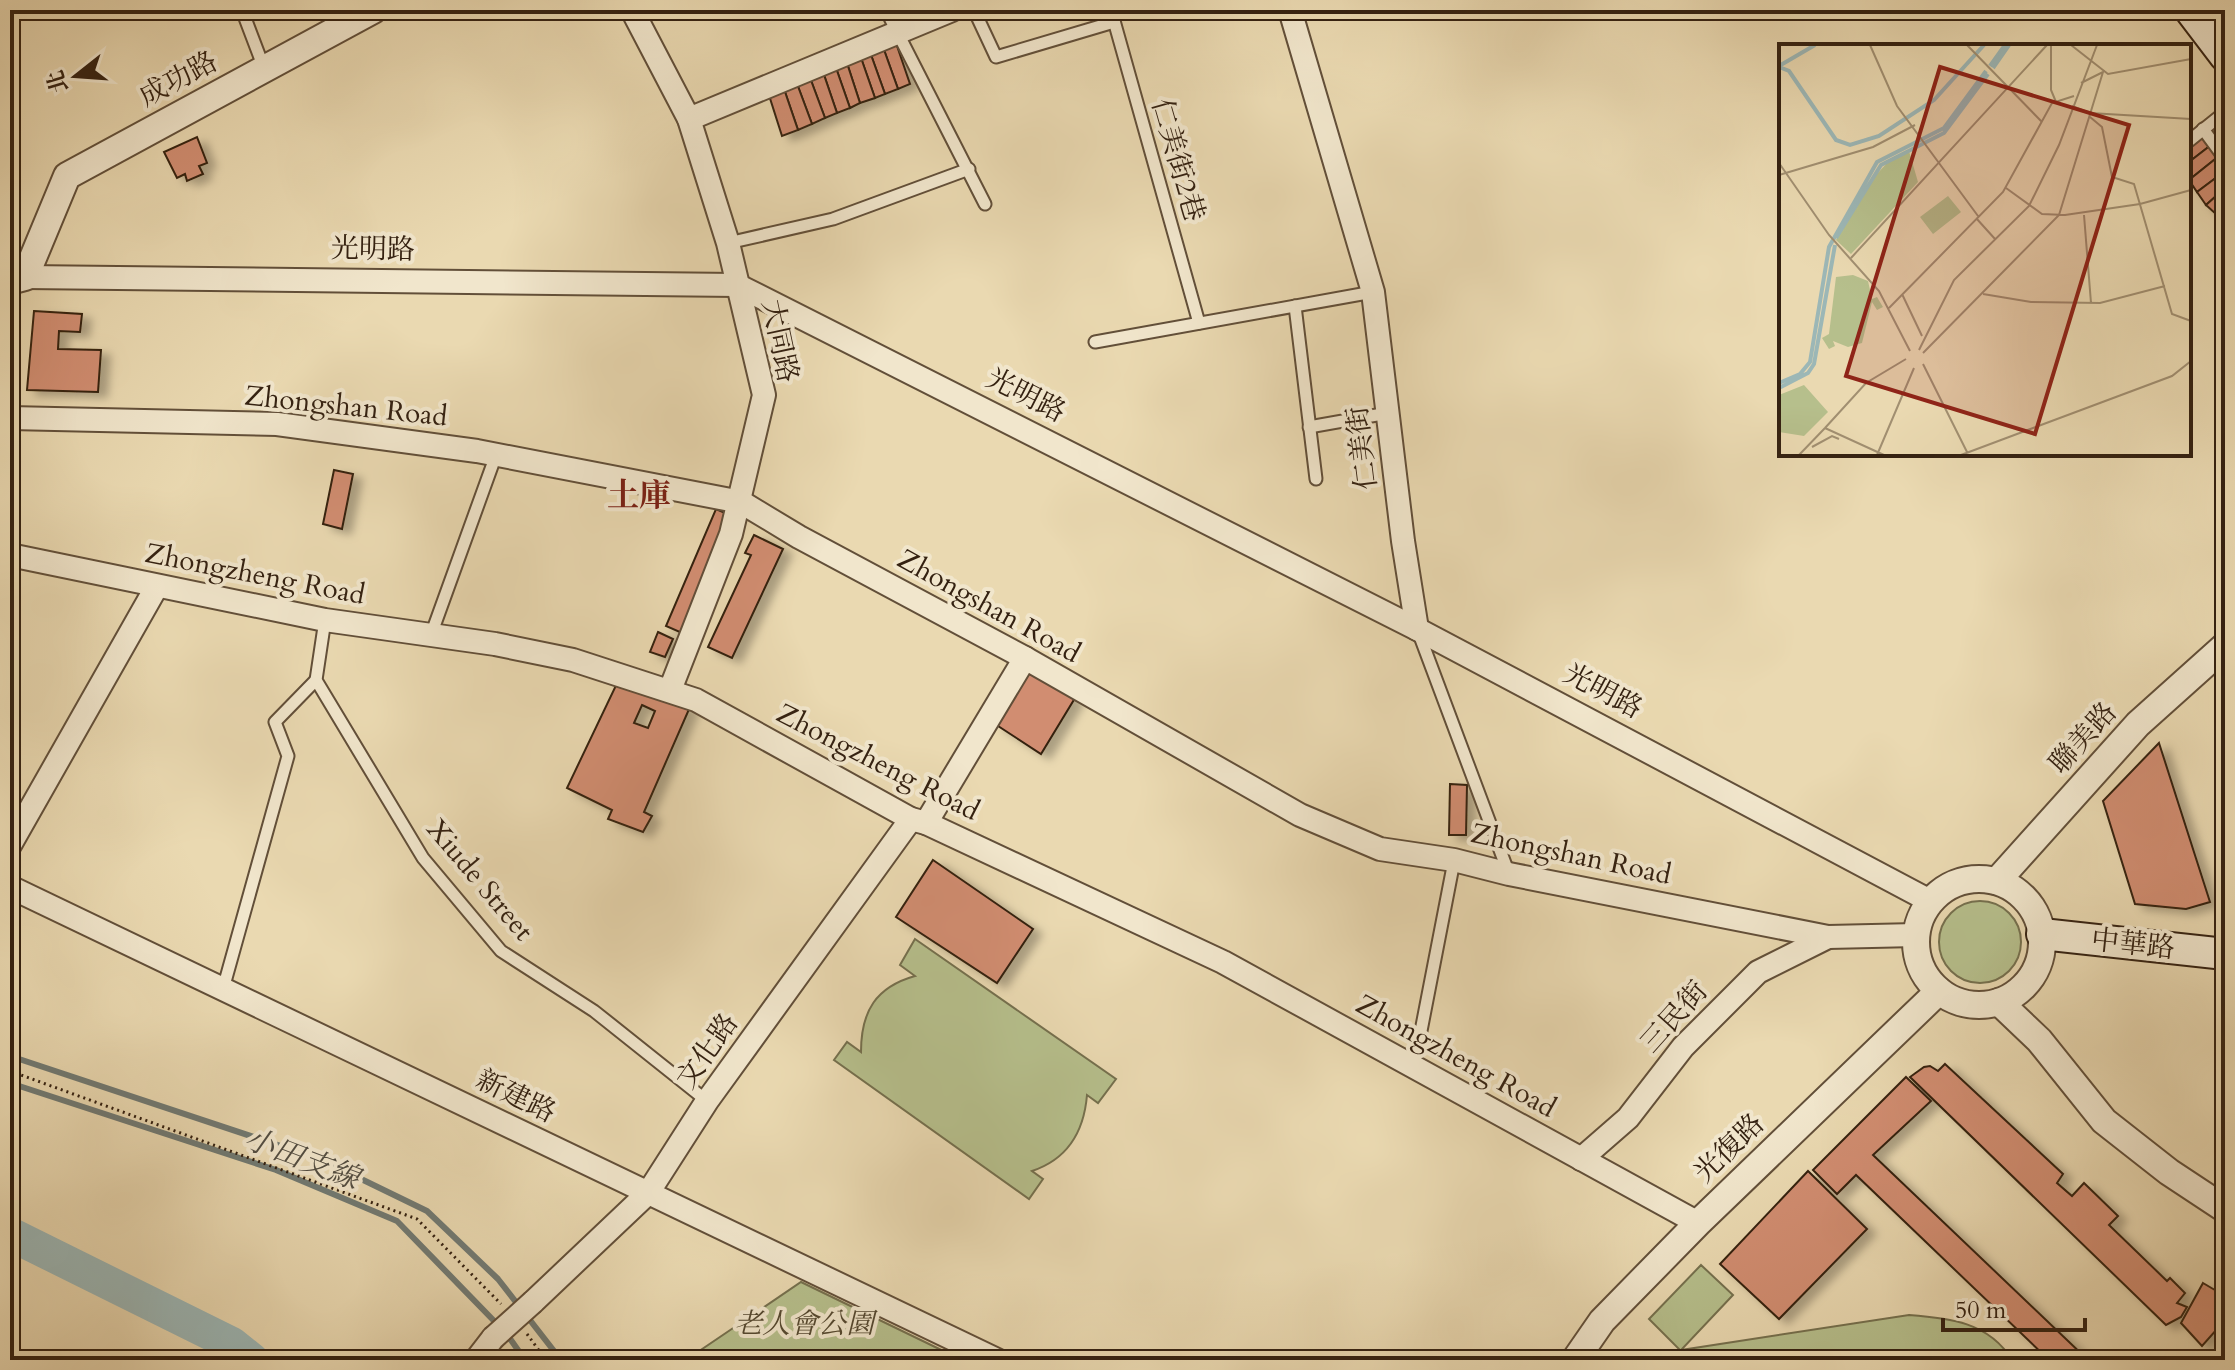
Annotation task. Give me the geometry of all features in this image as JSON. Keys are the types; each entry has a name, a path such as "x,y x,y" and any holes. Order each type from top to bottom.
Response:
{"main road":[{"path":"2190,10 2225,56"},
{"name":"中華路","path":"2042,934 2225,954"}],"street":[{"name":"成功路","path":"18,279 67,176 373,10"},
{"name":"大同路","path":"632,10 689,119 728,243 764,395 731,534 670,690"},
{"path":"689,119 952,10"},
{"name":"仁美街","path":"1290,10 1373,292 1403,541 1417,629"},
{"name":"光明路","path":"18,279 737,285 1417,629 1930,901"},
{"name":"Zhongshan Road","path":"10,418 277,424 496,455 741,502 799,537 1025,658 1300,815 1380,849 1455,857 1509,874 1828,937 1916,935"},
{"name":"Zhongzheng Road","path":"10,555 325,620 495,644 573,660 696,700 918,821 1223,962 1698,1223"},
{"path":"10,845 157,586"},
{"name":"聯美路","path":"1997,881 2138,724 2225,646"},
{"name":"文化路","path":"476,1360 493,1338 648,1193 707,1101 918,821 1025,658"},
{"path":"1978,878 1997,881 2027,901 2037,916 2042,934 2041,955 2032,975 2018,992 1999,1002 1978,1005 1957,1001 1939,991 1925,975 1917,956 1916,935 1921,917 1930,901 1960,881 1978,878"},
{"name":"新建路","path":"10,887 997,1360"},
{"name":"三民街","path":"1581,1159 1628,1118 1683,1047 1758,972 1828,937"},
{"name":"光復路","path":"1575,1360 1602,1321 1698,1223 1939,991"},
{"path":"1999,1002 2039,1040 2104,1121 2169,1172 2225,1209"}],"lane":[{"path":"242,10 264,69"},
{"path":"886,10 896,35 985,204"},
{"path":"974,10 996,57 1113,16"},
{"name":"仁美街2巷","path":"1113,16 1199,323"},
{"path":"2191,139 2225,112"},
{"path":"2203,129 2225,159"},
{"path":"728,243 833,219 969,169"},
{"path":"1095,342 1373,292"},
{"path":"1295,306 1316,479"},
{"path":"1309,427 1388,413"},
{"path":"431,636 496,455"},
{"path":"223,989 288,756 275,722 316,680 325,620"},
{"name":"仁美街","path":"1417,629 1509,874"},
{"name":"Xiude Street","path":"316,680 423,858 501,951 594,1011 707,1101"},
{"path":"1413,1067 1455,857"}],"path":[{"path":"10,1071 417,1219 515,1319 546,1360"}],"green space":[{"path":"1980,901 1996,904 2009,913 2018,926 2021,942 2018,958 2009,971 1996,980 1980,983 1964,980 1951,971 1942,958 1939,942 1942,926 1951,913 1964,904"},
{"path":"915,939 1116,1079 1098,1103 1087,1095 1082,1120 1072,1142 1055,1159 1032,1171 1043,1179 1029,1199 834,1060 847,1042 861,1052 864,1024 873,1003 890,987 915,976 900,965"},
{"path":"1701,1265 1733,1295 1681,1350 1909,1315 1967,1324 1992,1337 2012,1360 1616,1360 1680,1350 1649,1319"},
{"name":"老人會公園","path":"801,1282 962,1360 686,1360"}],"building":[{"path":"896,43 910,84 898,89 883,47"},
{"path":"883,47 898,89 885,94 870,52"},
{"path":"870,52 885,94 875,98 860,55"},
{"path":"860,55 875,98 860,103 846,60"},
{"path":"846,60 860,103 850,108 835,65"},
{"path":"835,65 850,108 837,113 822,69"},
{"path":"822,69 837,113 825,118 809,75"},
{"path":"809,75 825,118 812,124 796,81"},
{"path":"796,81 812,124 798,130 783,86"},
{"path":"783,86 798,130 782,136 768,92"},
{"path":"2202,134 2211,145 2191,160 2191,142"},
{"path":"197,137 207,163 199,166 203,174 187,181 185,174 177,178 164,152"},
{"path":"2211,145 2219,156 2191,178 2191,160"},
{"path":"2219,156 2225,164 2225,171 2197,192 2191,178"},
{"path":"2225,171 2225,188 2206,205 2197,192"},
{"path":"2225,188 2225,208 2217,215 2206,205"},
{"path":"2225,208 2225,226 2217,215"},
{"path":"34,311 82,314 80,332 59,331 58,349 101,350 98,392 27,390"},
{"path":"334,470 353,474 342,529 323,524"},
{"path":"716,509 732,516 682,633 666,626"},
{"path":"754,535 783,549 732,658 708,647 751,555 745,553"},
{"path":"658,632 673,639 665,657 650,652"},
{"path":"1024,674 1036,674 1075,698 1041,754 995,724"},
{"path":"620,677 690,707 644,812 652,816 643,832 608,819 612,810 567,788","holes":["642,705 655,711 648,728 634,723"]},
{"path":"2159,743 2210,902 2186,909 2135,904 2103,801"},
{"path":"1450,784 1467,785 1466,835 1449,835"},
{"path":"933,860 1033,929 997,983 896,917"},
{"path":"1945,1064 2063,1174 2057,1183 2072,1196 2084,1183 2118,1216 2109,1225 2167,1281 2170,1278 2185,1293 2177,1303 2187,1307 2181,1317 2166,1325 1910,1077 1924,1067 1930,1066 1938,1071"},
{"path":"1906,1077 1931,1101 1873,1155 2088,1360 2049,1360 1856,1175 1837,1194 1813,1170"},
{"path":"1808,1171 1867,1229 1779,1319 1720,1264"},
{"path":"2203,1283 2225,1296 2225,1334 2217,1329 2202,1346 2181,1323"}],"waterway":[{"path":"10,1056 320,1159 427,1211 498,1279 561,1360"},
{"name":"小田支線","path":"10,1083 276,1170 397,1221 498,1325"},
{"path":"10,1234 232,1344 252,1360"},
{"name":"小田支線","path":"506,1333 525,1360"}],"district":[{"name":"土庫","path":"639,496"}]}
